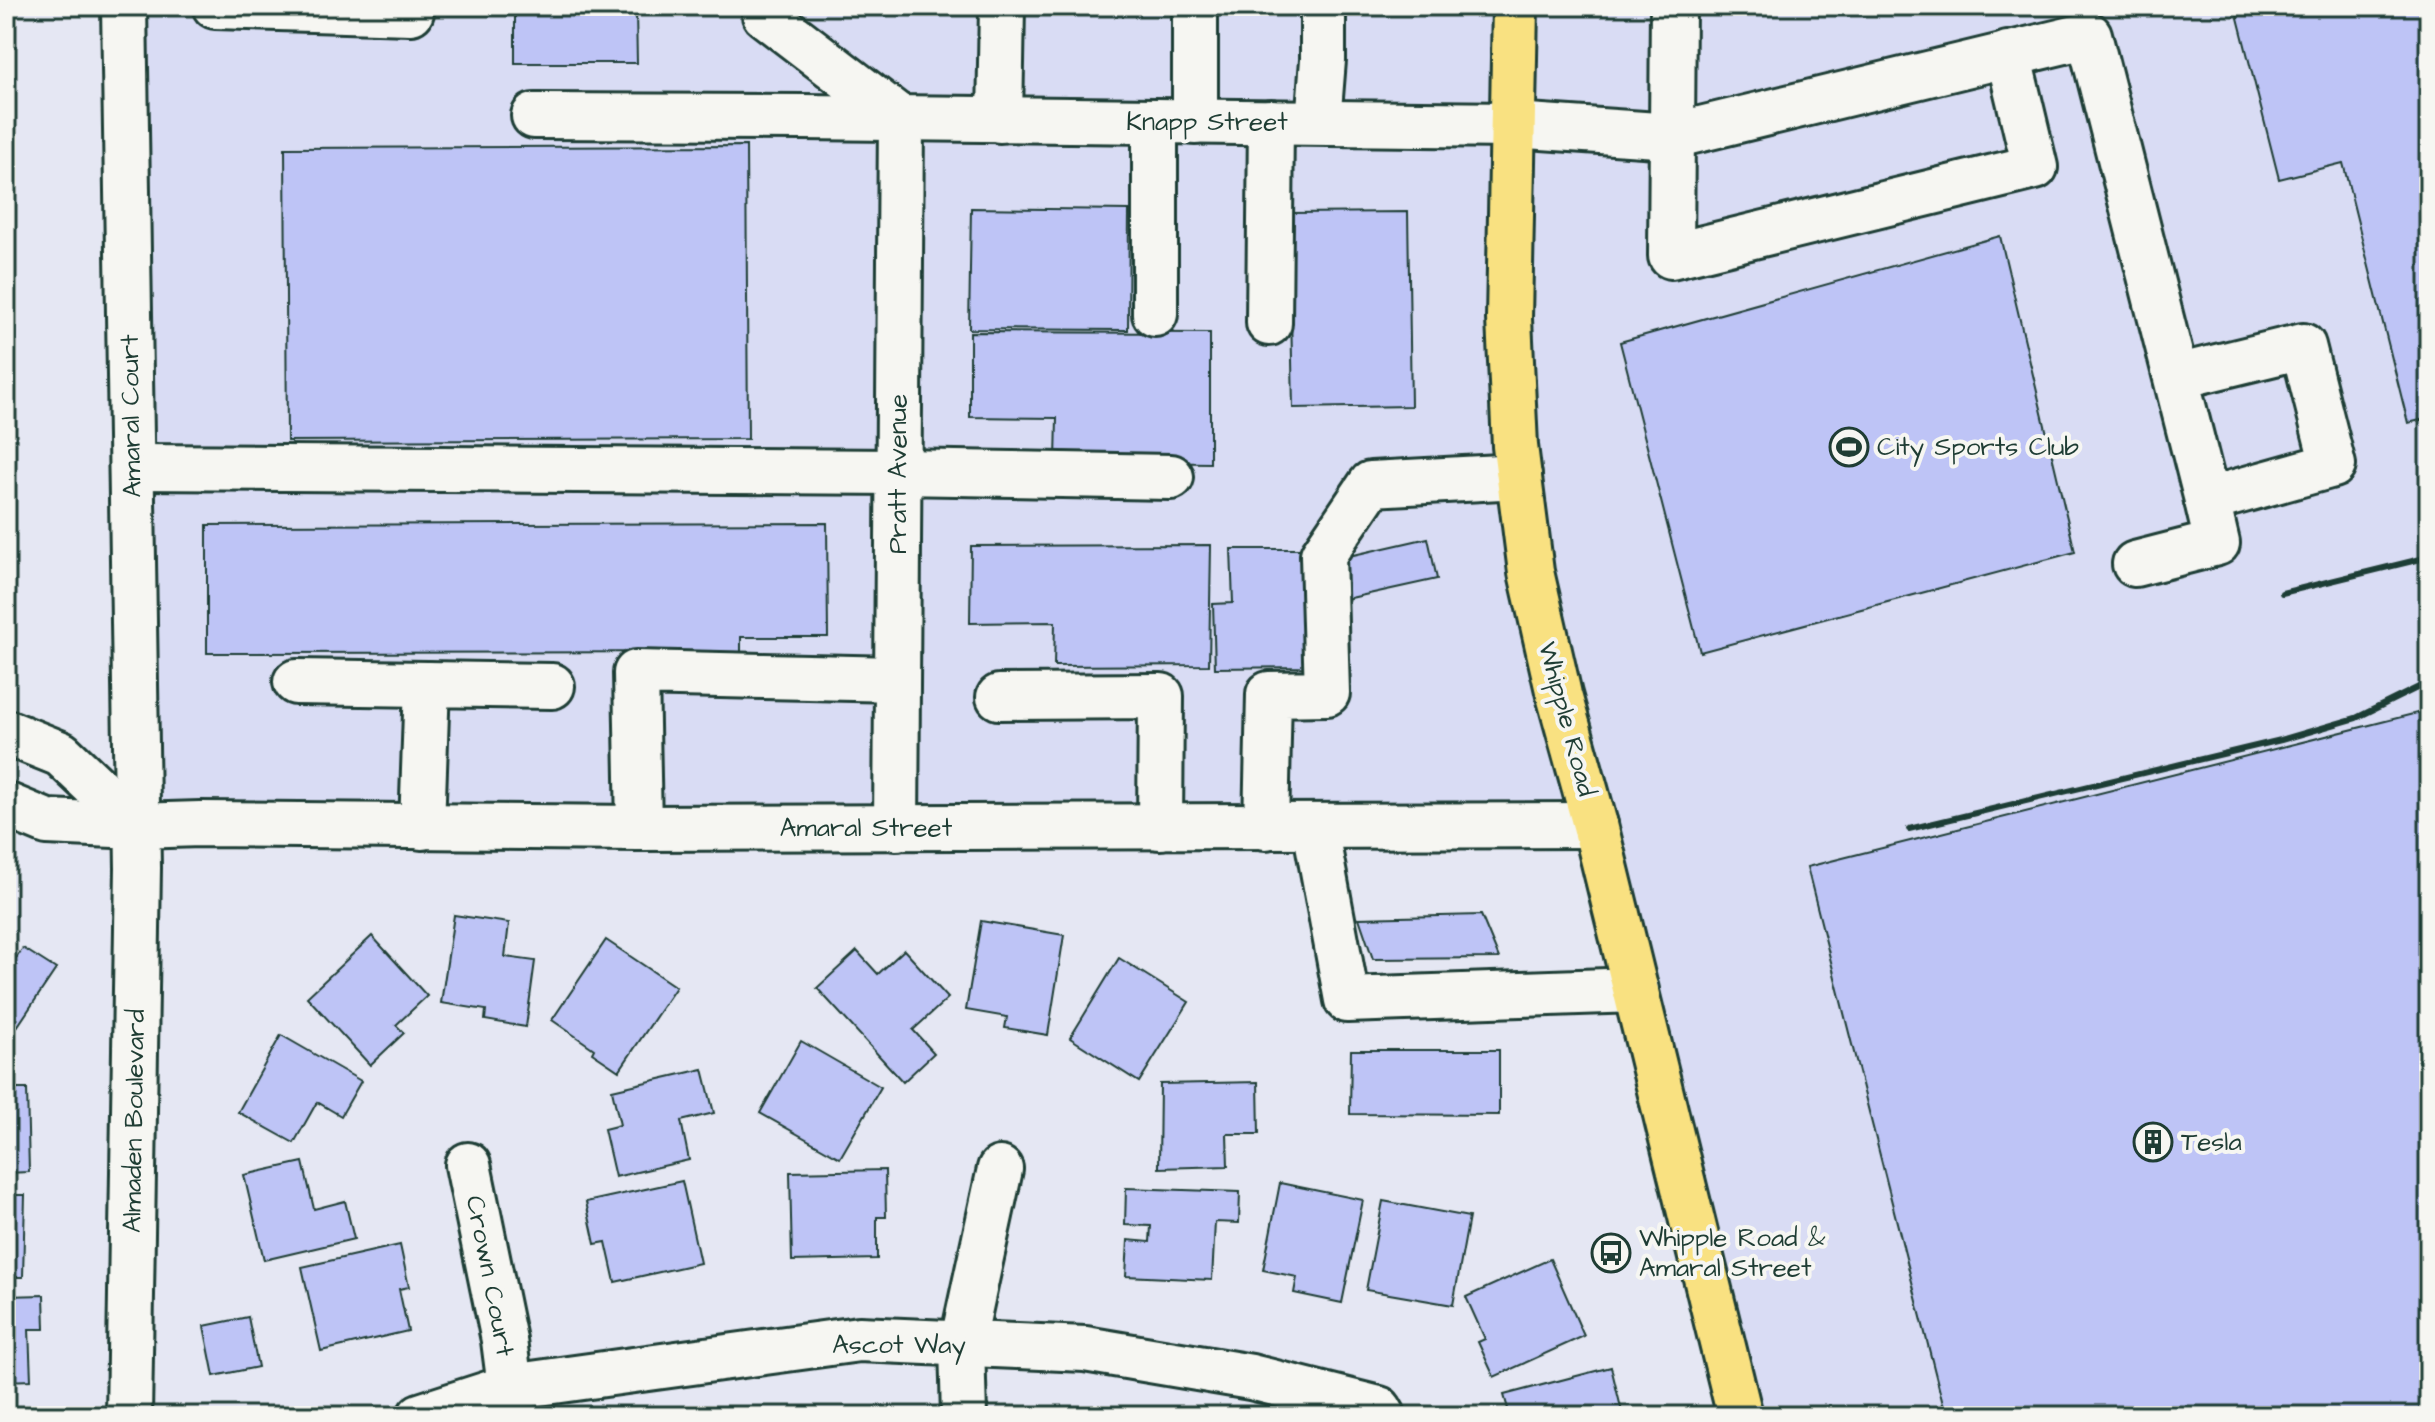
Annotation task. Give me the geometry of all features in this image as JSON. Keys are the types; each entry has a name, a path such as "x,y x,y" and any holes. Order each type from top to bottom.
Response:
{"main road":[{"name":"Whipple Road","path":"1515,6 1509,319 1515,446 1531,572 1740,1416"}],"street":[{"name":"Amaral Court","path":"124,6 137,826"},
{"path":"215,6 411,12"},
{"path":"765,6 765,15 901,119"},
{"path":"1000,120 1002,6"},
{"path":"1155,314 1175,122 1195,6"},
{"path":"1318,122 1323,6"},
{"path":"1673,6 1671,256 2035,167 2008,54"},
{"path":"2086,21 2217,543 2135,564"},
{"name":"Knapp Street","path":"534,116 1513,125 1672,136 2008,54 2086,21"},
{"name":"Pratt Avenue","path":"896,828 901,119"},
{"path":"1269,323 1271,122"},
{"path":"2176,377 2303,346 2307,361 2333,465 2207,500"},
{"path":"132,467 1171,477"},
{"path":"1266,827 1269,694 1327,693 1323,555 1371,484 1519,476"},
{"path":"639,828 636,673 897,679"},
{"path":"296,682 552,686"},
{"path":"422,827 427,684"},
{"path":"999,697 1161,696 1160,827"},
{"path":"6,732 61,754 137,826"},
{"name":"Amaral Street","path":"6,805 47,822 137,826 896,828 1595,825"},
{"name":"Almaden Boulevard","path":"129,1416 137,826"},
{"path":"1315,827 1347,1000 1636,990"},
{"name":"Crown Court","path":"468,1165 504,1340 510,1387"},
{"path":"964,1416 962,1345 1000,1169"},
{"name":"Ascot Way","path":"420,1416 510,1387 859,1339 1085,1349 1251,1377 1381,1412"}],"shaded area":[{"path":"124,6 2429,6 2429,1416 1740,1416 1595,825 137,826"}],"building":[{"path":"447,6 612,6 612,12 636,12 637,63 515,63 515,14 448,14"},
{"path":"1056,6 1165,6 1165,10 1056,9"},
{"path":"2235,6 2429,6 2429,418 2408,423 2343,163 2279,179"},
{"path":"746,146 748,439 287,441 285,148"},
{"path":"971,208 1129,210 1128,330 969,329"},
{"path":"1408,212 1411,406 1293,408 1289,213"},
{"name":"City Sports Club","path":"2000,236 2075,552 1700,652 1620,342"},
{"path":"970,332 1210,333 1210,463 1056,461 1057,418 970,417"},
{"path":"827,523 828,637 741,637 741,652 207,653 207,525"},
{"path":"1428,538 1437,579 1346,599 1336,559"},
{"path":"1211,545 1209,665 1054,666 1055,622 970,623 971,546"},
{"path":"1231,549 1306,549 1308,667 1215,668 1213,604 1233,603"},
{"name":"Tesla","path":"2429,710 2429,1416 1946,1416 1807,867"},
{"path":"454,915 509,923 505,957 535,961 526,1027 485,1020 486,1010 441,1003"},
{"path":"1481,915 1499,958 1373,959 1359,918"},
{"path":"981,921 1064,935 1048,1035 1005,1028 1007,1017 966,1010"},
{"path":"372,936 427,996 396,1025 404,1033 370,1065 307,997"},
{"path":"606,940 676,987 619,1071 552,1020"},
{"path":"23,948 56,969 11,1036 6,1032 6,973"},
{"path":"904,950 948,998 913,1030 934,1053 903,1082 817,988 857,951 878,974"},
{"path":"1119,958 1189,1002 1139,1082 1070,1038"},
{"path":"281,1035 361,1081 341,1116 317,1102 294,1143 238,1112"},
{"path":"801,1041 881,1087 840,1158 760,1113"},
{"path":"1351,1050 1499,1050 1499,1115 1350,1114"},
{"path":"703,1069 714,1113 681,1121 689,1160 615,1177 604,1129 620,1125 612,1090"},
{"path":"1258,1082 1259,1134 1227,1134 1228,1166 1159,1168 1160,1084"},
{"path":"6,1089 27,1089 29,1172 6,1173"},
{"path":"303,1162 314,1209 345,1201 354,1239 264,1260 244,1175"},
{"path":"885,1170 886,1217 877,1217 877,1259 792,1261 790,1172"},
{"path":"682,1181 700,1263 615,1282 606,1242 595,1244 586,1202"},
{"path":"1280,1183 1363,1200 1342,1303 1294,1293 1297,1277 1263,1270"},
{"path":"1126,1188 1240,1192 1239,1223 1215,1222 1212,1280 1126,1276 1128,1240 1150,1242 1151,1226 1125,1225"},
{"path":"6,1195 25,1195 23,1277 6,1277"},
{"path":"1383,1201 1469,1217 1453,1305 1366,1290"},
{"path":"400,1245 409,1287 399,1289 408,1331 321,1351 302,1267"},
{"path":"1550,1259 1584,1336 1494,1377 1478,1342 1485,1339 1466,1297"},
{"path":"44,1295 45,1329 29,1329 31,1380 6,1381 6,1296"},
{"path":"248,1317 258,1367 214,1376 204,1326"},
{"path":"1611,1367 1623,1416 1510,1416 1504,1395"}],"railway":[{"path":"2282,593 2429,557"},
{"path":"1909,829 2281,740 2356,718 2429,682"}],"place":[{"name":"City Sports Club","path":"1849,447"},
{"name":"Tesla","path":"2153,1142"},
{"name":"Whipple Road & Amaral Street","path":"1611,1253"}]}
